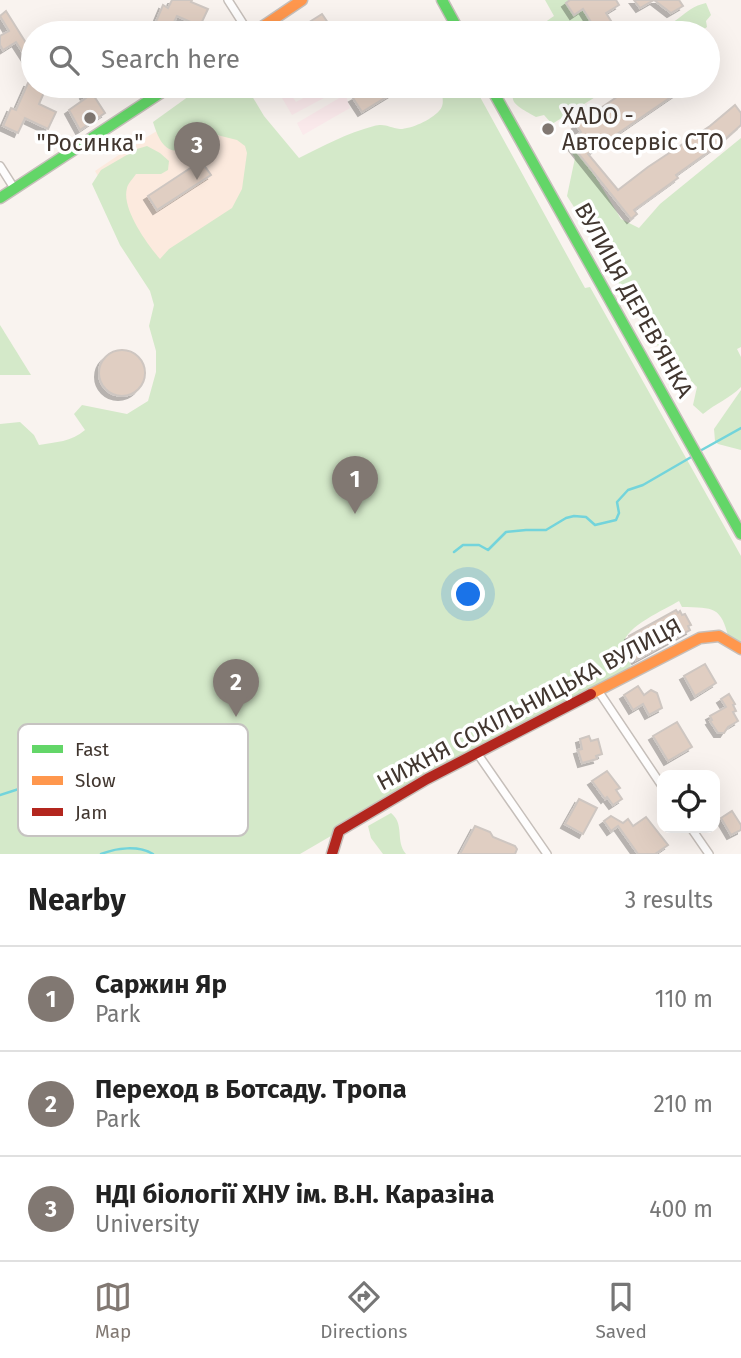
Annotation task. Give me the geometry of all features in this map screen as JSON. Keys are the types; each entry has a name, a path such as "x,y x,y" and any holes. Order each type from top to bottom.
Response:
{"street":[{"path":"228,0 243,21"},
{"path":"270,21 302,0"},
{"path":"442,0 453,21"},
{"path":"0,198 153,98"},
{"name":"ВУЛИЦЯ ДЕРЕВ’ЯНКА","path":"497,98 741,534"},
{"path":"0,166 14,188"},
{"name":"НИЖНЯ СОКІЛЬНИЦЬКА ВУЛИЦЯ","path":"332,854 339,831 477,753 708,636 719,636 741,649"},
{"path":"598,692 657,779"},
{"path":"477,753 547,854"},
{"path":"694,833 709,854"}],"shaded area":[{"path":"211,98 229,98 295,171 157,276 95,171"},
{"path":"282,98 293,98 296,102 303,98 324,98 292,115"},
{"path":"339,98 347,98 350,108 303,135 297,123"}],"green space":[{"path":"545,0 570,0 566,3 573,14 582,10 590,20 547,21 554,16"},
{"path":"706,3 711,15 706,21 675,21 691,9"},
{"path":"186,98 253,98 264,116 299,158 345,136 374,126 405,129 415,126 431,118 441,108 443,98 481,98 585,288 590,287 741,556 741,646 729,639 723,620 714,611 682,607 679,601 631,631 624,644 631,665 626,672 506,734 300,854 0,854 0,424 20,422 34,435 39,445 69,439 85,430 74,414 82,405 127,414 148,401 156,372 156,351 149,326 154,305 150,291 120,245 92,184 101,170 147,146 169,161 168,170 161,174 136,174 128,186 126,196 136,225 160,259 169,249 232,208 242,189 247,153 245,146 237,140 213,134 185,149 170,149 158,136 153,122"},
{"path":"594,98 552,124 544,115 536,117 513,100"},
{"path":"741,138 741,347 737,349 741,357 741,387 703,414 693,405 697,387 689,379 662,367 661,349 646,333 640,313 620,289 617,275 567,196 575,158 567,145 570,142 581,153 621,219 639,228 660,204"},
{"path":"0,325 31,375 0,375"},
{"path":"741,390 741,450 718,444 715,441 714,429"},
{"path":"391,813 398,822 401,844 406,854 383,854 371,838 368,826"}],"building":[{"path":"172,0 192,0 191,2 208,9 202,21 188,21 177,16 174,21 156,21 163,5 168,8"},
{"path":"570,0 616,0 619,5 606,13 611,21 590,21 583,9 574,15 566,3"},
{"path":"634,0 654,0 640,8"},
{"path":"654,0 679,0 683,6 671,13"},
{"path":"6,11 21,35 21,50 16,42 3,50 0,36 9,31 0,16"},
{"path":"322,14 327,21 311,21"},
{"path":"21,98 42,98 39,104 56,112 48,129 25,118 18,133 3,126 11,108 16,110"},
{"path":"86,98 95,98 105,113 80,130 69,110"},
{"path":"353,98 385,98 362,112"},
{"path":"615,98 670,98 588,154 618,190 710,126 735,105 741,113 741,125 676,175 678,178 634,210 637,214 631,219 569,142 581,132 576,125"},
{"path":"201,161 211,175 157,210 148,196"},
{"path":"122,350 138,357 145,373 138,389 122,396 106,389 99,373 106,357"},
{"path":"676,610 682,615 685,614 691,625 688,626 690,630 636,660 633,655 630,657 625,648 628,646 626,641 630,639 629,636"},
{"path":"705,664 716,683 695,696 684,676"},
{"path":"638,686 644,695 651,690 657,693 662,708 649,715 643,704 633,710 624,695"},
{"path":"729,694 735,704 733,705 736,711 733,712 738,721 724,733 718,733 710,721 710,716 726,707 721,699"},
{"path":"677,722 692,747 668,761 653,736"},
{"path":"589,736 591,741 598,739 602,754 596,756 597,759 582,763 578,750 582,749 580,739"},
{"path":"607,771 620,788 616,790 622,799 613,805 592,781"},
{"path":"579,799 597,808 583,834 565,824"},
{"path":"732,811 741,825 741,830 731,835 721,818"},
{"path":"611,816 623,823 628,819 633,826 646,817 668,845 655,854 638,854 618,826 611,831 604,821"},
{"path":"475,826 515,846 515,854 460,854"}],"waterway":[{"path":"698,452 741,428"},
{"path":"454,552 463,545 479,545 488,550 506,532 546,530 574,516 586,517 595,525 616,520 619,513 617,502 628,490 643,485 693,456"},
{"path":"0,795 18,789"},
{"path":"101,854 127,848 141,849 153,854"}],"traffic: fast":[{"path":"442,0 453,21"},
{"path":"0,198 153,98"},
{"path":"497,98 741,534"}],"traffic: slow":[{"path":"271,21 302,0"},
{"path":"591,694 700,638 719,636 741,649"}],"traffic: jam":[{"path":"332,854 339,831 427,779 591,694"}],"place":[{"name":"\"Росинка\"","path":"90,118"},
{"name":"XADO - Автосервіс СТО","path":"548,129"},
{"name":"НДІ біології ХНУ ім. В.Н. Каразіна","path":"197,180"},
{"name":"Саржин Яр","path":"355,514"},
{"name":"Переход в Ботсаду. Тропа","path":"236,717"}]}
